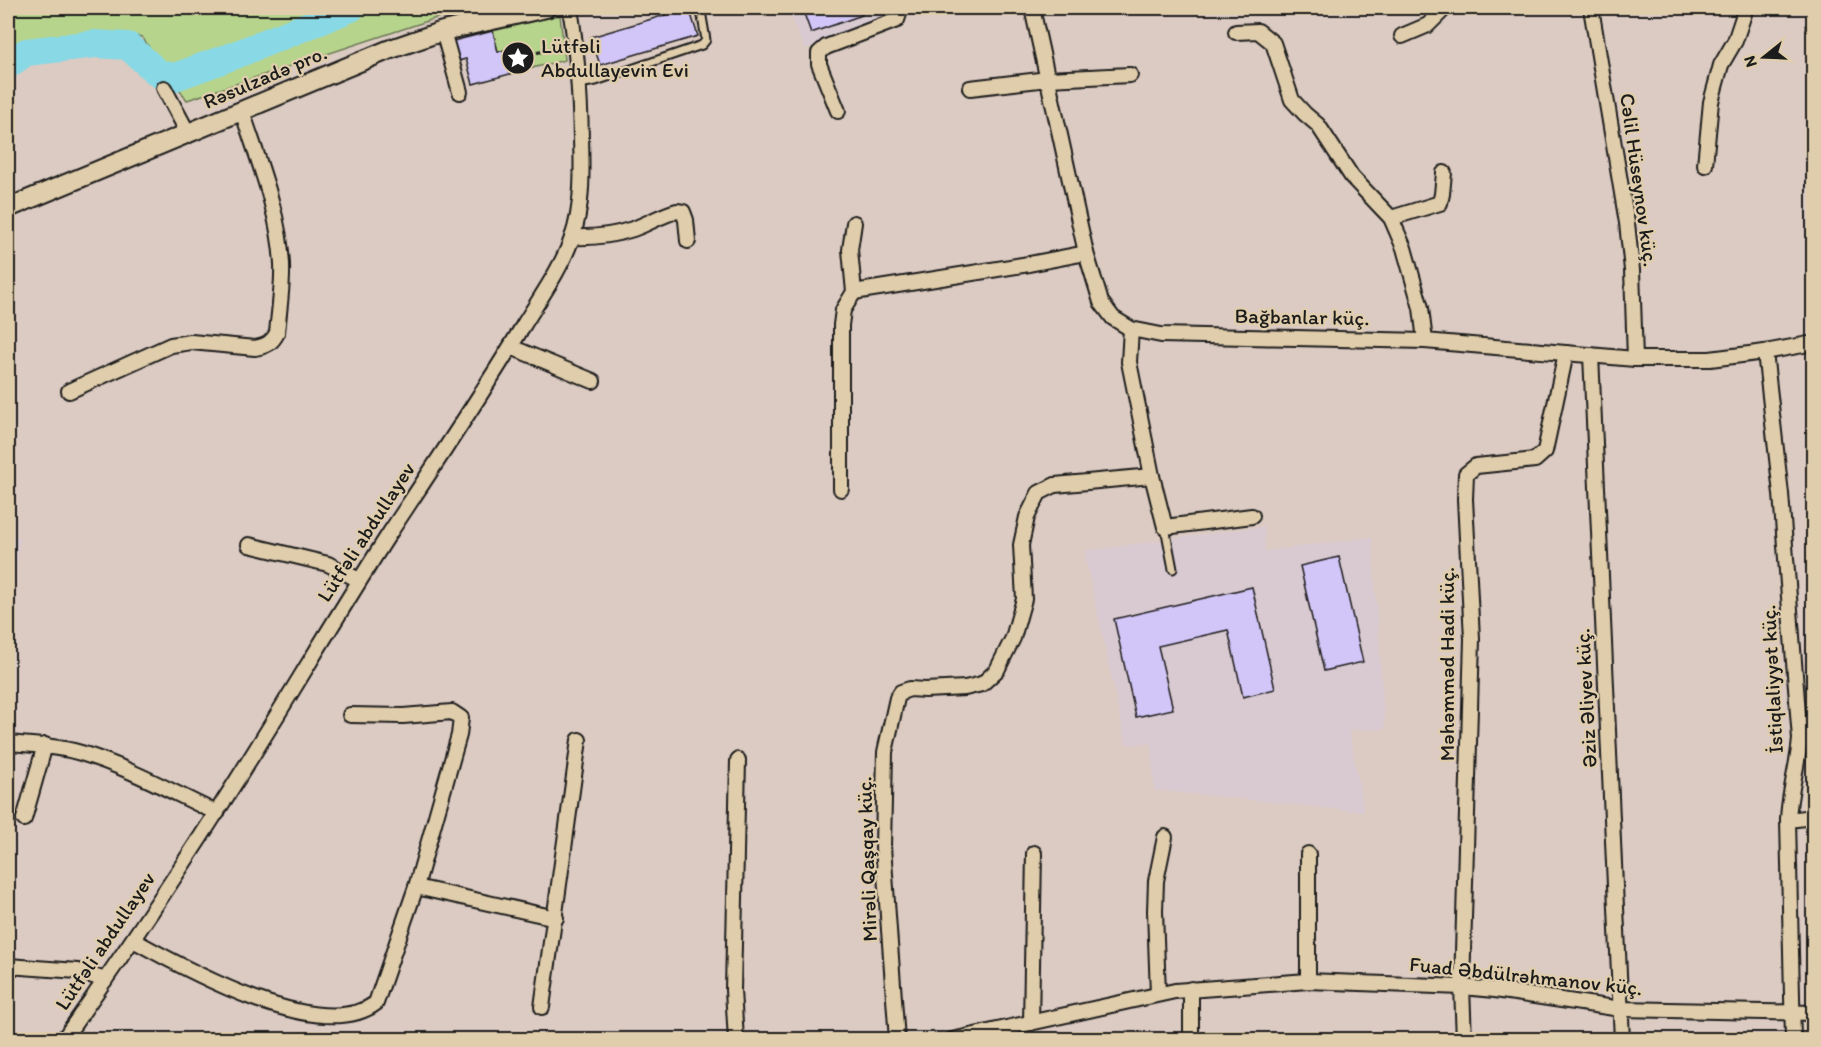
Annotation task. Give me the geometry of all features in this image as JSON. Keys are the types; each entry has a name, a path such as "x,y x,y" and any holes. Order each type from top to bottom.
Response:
{"street":[{"name":"Rəsulzadə pro.","path":"8,208 388,50 444,32 546,8"},
{"name":"Lütfəli abdullayev","path":"63,1040 217,813 359,580 511,347 547,287 572,237 579,197 581,161 579,84 570,8"},
{"path":"838,111 819,64 819,53 826,47 897,20 899,8"},
{"name":"Bağbanlar küç.","path":"1032,8 1086,253 1101,302 1113,318 1131,329 1161,335 1425,341 1635,359 1710,359 1814,343"},
{"path":"1402,36 1428,25 1444,8"},
{"name":"Cəlil Hüseynov küç.","path":"1591,8 1627,223 1632,270 1635,359"},
{"path":"1705,165 1711,102 1721,65 1735,41 1744,8"},
{"path":"1236,32 1258,31 1273,43 1292,100 1318,125 1352,177 1391,218 1404,248 1421,308 1425,341"},
{"path":"444,32 460,92"},
{"path":"970,88 1048,79 1130,75"},
{"path":"164,88 188,133"},
{"path":"69,391 171,345 191,342 255,348 266,346 273,341 277,333 282,266 280,243 274,213 242,111"},
{"path":"1391,218 1440,203 1444,173"},
{"path":"572,237 596,238 613,235 677,211 682,212 686,220 688,241"},
{"path":"841,489 841,325 843,310 854,292 850,250 854,223"},
{"path":"854,292 1086,253"},
{"path":"1131,329 1129,362 1152,476 1165,527 1252,516"},
{"path":"511,347 593,381"},
{"name":"İstiqlaliyyət küç.","path":"1765,352 1781,494 1800,739 1799,758 1789,799 1788,820 1793,1040"},
{"name":"Məhəmməd Hadi küç.","path":"1464,1040 1462,987 1472,639 1465,499 1466,474 1476,465 1535,459 1545,451 1566,353"},
{"name":"Əziz Əliyev küç.","path":"1591,355 1622,1040"},
{"name":"Mirəli Qaşqay küç.","path":"897,1040 883,847 885,752 897,698 901,692 910,689 965,688 982,684 997,670 1013,638 1024,599 1021,545 1027,517 1040,493 1055,485 1152,476"},
{"path":"249,545 328,564 359,580"},
{"path":"133,940 188,971 242,994 292,1010 331,1016 367,1010 376,1003 416,887 459,735 461,718 452,712 403,716 350,714"},
{"path":"542,1007 579,740"},
{"path":"8,743 45,746 80,753 117,766 217,813"},
{"path":"24,819 45,746"},
{"path":"736,1040 733,990 738,760"},
{"path":"1788,820 1814,817"},
{"path":"1158,994 1156,881 1165,837"},
{"path":"1031,1023 1034,853"},
{"path":"1308,854 1308,981"},
{"path":"416,887 556,918"},
{"path":"8,966 78,971 105,980"},
{"name":"Fuad Əbdülrəhmanov küç.","path":"951,1040 1191,988 1308,981 1462,987 1621,1009 1814,1013"},
{"path":"1191,988 1191,1040"}],"lane":[{"path":"579,84 597,81 702,45 706,40 701,11 707,8"},
{"path":"1165,527 1173,569"}],"path":[{"path":"528,54 576,45"}],"shaded area":[{"path":"787,8 886,8 889,14 805,49"},
{"path":"1264,526 1265,551 1372,537 1385,729 1349,730 1364,812 1154,790 1151,743 1126,745 1084,551"},
{"path":"8,535 20,538 8,623"}],"green space":[{"path":"8,8 467,8 187,100 142,37 114,33 25,40 8,53"},
{"path":"560,15 565,60 532,68 526,44 498,52 493,31"}],"building":[{"path":"689,8 698,36 600,65 591,37"},
{"path":"802,8 859,8 862,15 811,33"},
{"path":"493,31 498,52 526,44 532,68 473,84 466,59 458,61 453,41"},
{"path":"1339,557 1363,662 1324,671 1300,566"},
{"path":"1252,587 1275,689 1243,697 1228,630 1158,646 1173,709 1136,717 1114,619"}],"waterway":[{"path":"8,65 26,52 95,44 128,46 159,74 175,77 351,8"}],"place":[{"name":"Lütfəli Abdullayevin Evi","path":"518,58"}]}
